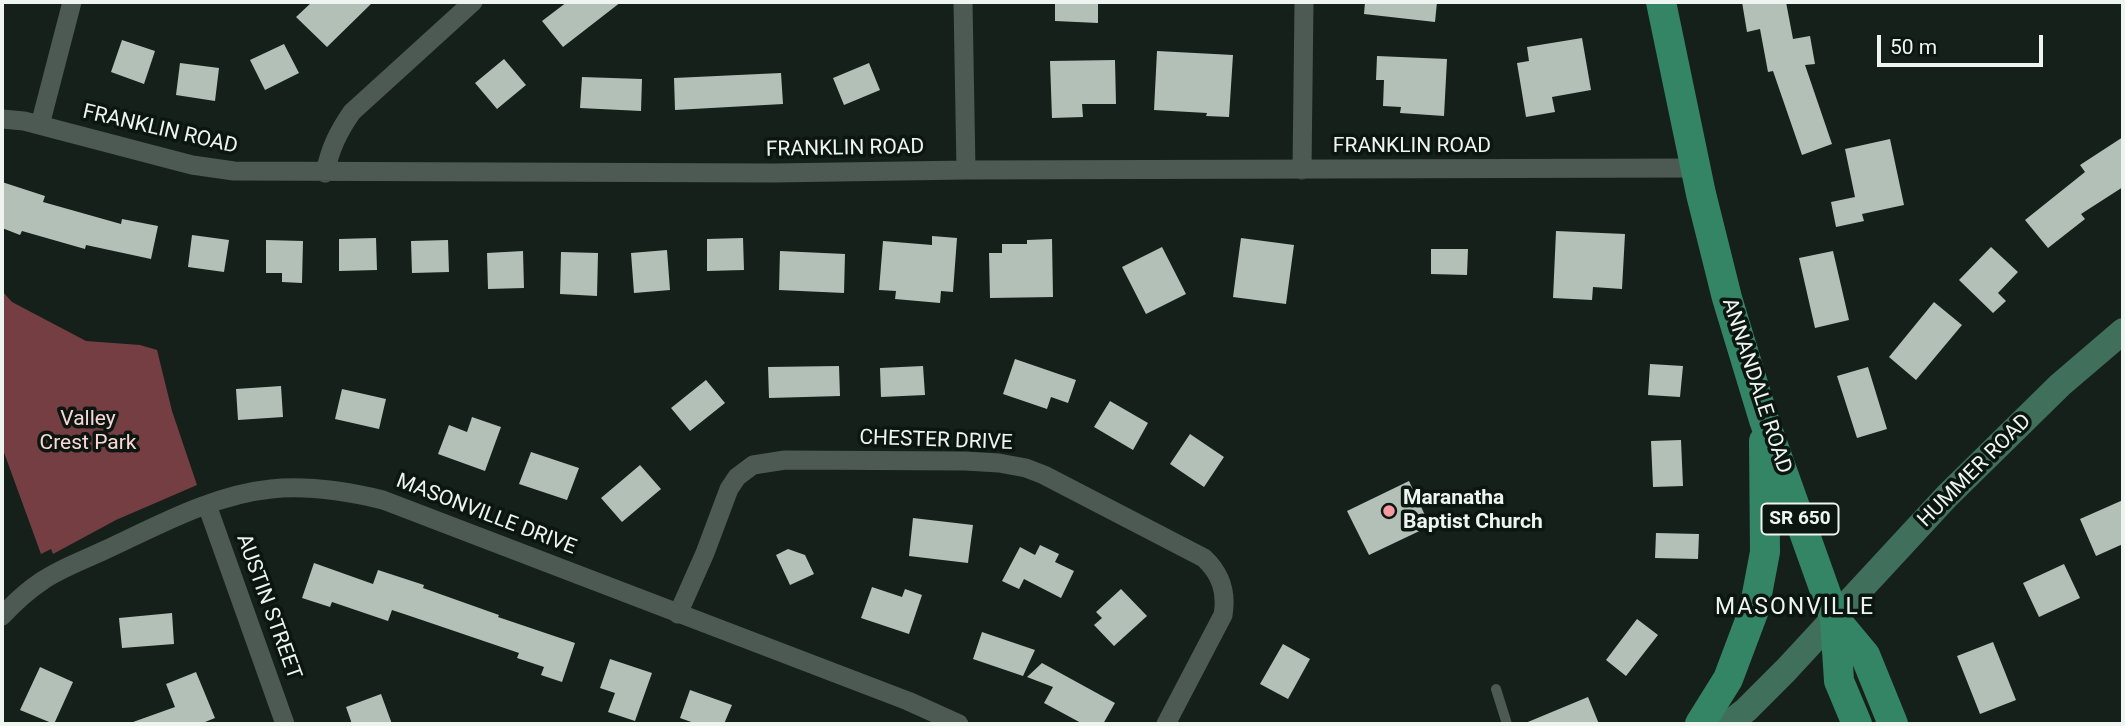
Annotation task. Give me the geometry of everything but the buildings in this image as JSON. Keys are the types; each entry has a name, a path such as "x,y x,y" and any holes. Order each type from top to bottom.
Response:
{"main road":[{"name":"ANNANDALE ROAD","path":"1661,2 1695,168 1727,298 1764,420 1835,619"},
{"name":"HUMMER ROAD","path":"1835,619 1947,496 2060,385 2123,331"},
{"path":"1700,724 1728,679 1755,610 1765,552 1764,420"},
{"path":"1728,724 1770,686 1835,619"},
{"name":"SR 650","path":"1835,619 1839,681 1857,724"},
{"name":"SR 650","path":"1835,619 1865,654 1893,724"}],"street":[{"path":"40,125 72,2"},
{"path":"325,173 337,135 352,112 473,2"},
{"path":"963,2 966,170"},
{"path":"1302,170 1304,2"},
{"name":"FRANKLIN ROAD","path":"2,119 24,121 192,165 234,172 774,173 1695,168"},
{"name":"CHESTER DRIVE","path":"678,614 729,489 737,477 753,465 785,460 956,461 999,463 1026,468 1204,558 1214,568 1223,584 1223,615 1166,724"},
{"name":"MASONVILLE DRIVE","path":"2,616 22,595 45,579 207,505 269,489 347,491 383,500 908,701 958,724"},
{"name":"AUSTIN STREET","path":"207,505 285,724"}],"lane":[{"path":"1496,689 1507,724"}],"green space":[{"name":"Valley Crest Park","path":"2,291 12,302 86,341 140,345 157,350 172,411 197,485 116,520 53,554 51,549 41,554 2,447"}],"place":[{"name":"Maranatha Baptist Church","path":"1389,511"}],"district":[{"name":"MASONVILLE","path":"1795,608"}]}
